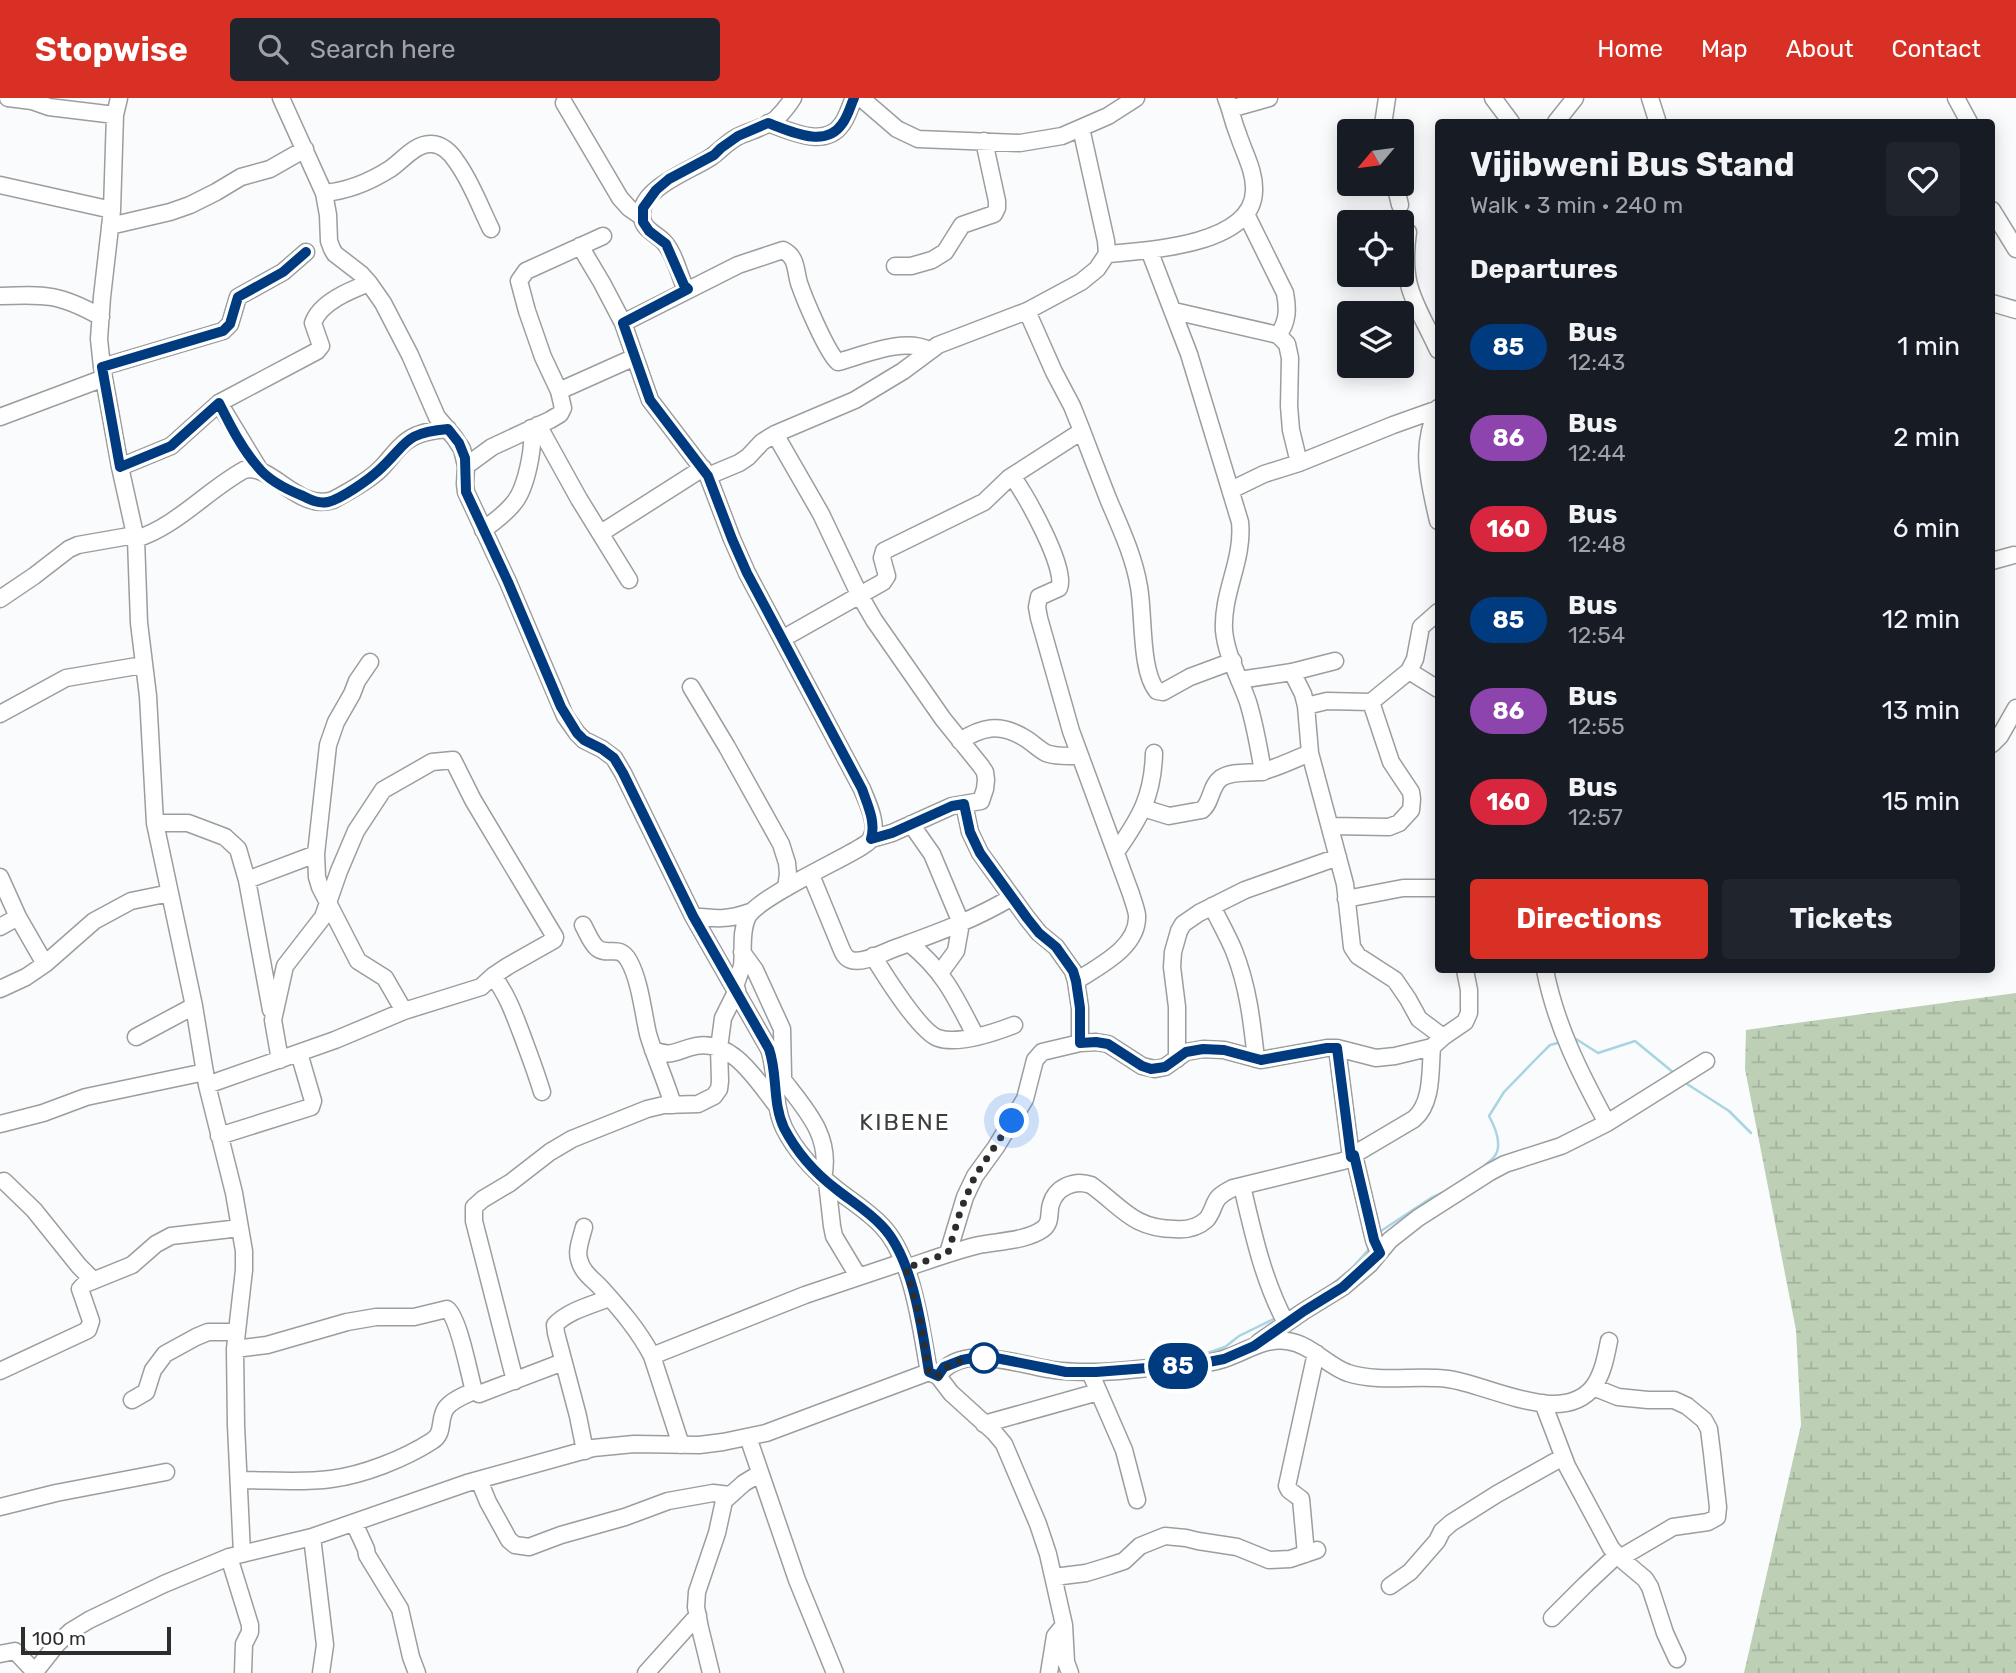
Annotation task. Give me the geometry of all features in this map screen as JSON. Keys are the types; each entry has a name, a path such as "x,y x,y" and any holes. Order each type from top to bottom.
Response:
{"street":[{"path":"8,98 32,101 49,107 115,115"},
{"path":"119,98 115,115 111,218 99,339 120,467 135,537 139,623 150,719 155,823 244,1251 235,1349 239,1480 235,1555 250,1625 250,1632 244,1644 243,1673"},
{"path":"281,98 324,193 332,248 335,254 369,282 383,303 410,355 437,417 462,449 466,466 466,492 565,716 584,740 614,758 623,773 693,916 769,1049 774,1068 777,1109"},
{"path":"688,289 666,244 646,227 642,217 643,208 656,190 669,179 714,155 738,136 776,118 793,98"},
{"path":"768,123 812,137 824,137 845,121 854,98"},
{"path":"861,98 885,120 918,139 1020,143 1045,140 1081,128 1108,116 1136,98"},
{"path":"1107,254 1184,245 1227,229 1246,214 1253,202 1254,182 1228,104 1269,98"},
{"path":"1384,119 1387,98"},
{"path":"1493,98 1509,119"},
{"path":"1558,119 1575,98"},
{"path":"1650,98 1656,119"},
{"path":"1956,98 1967,119"},
{"path":"564,103 620,198 642,217"},
{"path":"601,533 705,472 739,463 775,434 855,400 903,371 929,350 1027,312 1081,282 1097,269 1107,254 1106,241 1081,128"},
{"path":"895,266 911,266 932,260 945,252 962,225 994,214 997,201 984,141"},
{"path":"324,193 344,190 372,178 388,170 420,146 433,143 445,149 456,161 491,229"},
{"path":"0,185 111,218 170,212 190,205 241,177 270,169 304,149"},
{"path":"1398,196 1400,205"},
{"path":"1246,214 1284,293 1286,322 1278,335"},
{"path":"1995,215 2016,249"},
{"path":"466,466 492,447 550,421 562,411 559,391 543,357 519,281 526,271 603,236"},
{"path":"580,246 623,323 650,400 705,472 747,573 862,789 874,830 871,839"},
{"path":"623,323 738,265 783,250 791,254 799,282 823,338 838,362 898,345 921,346 929,350"},
{"path":"1149,250 1174,311 1240,522 1241,537 1236,570 1229,586 1224,631 1248,701 1263,772"},
{"path":"0,416 103,372 223,331 230,324 238,297 283,272 306,252"},
{"path":"120,467 171,446 219,403 317,351 321,342 313,323 315,317 342,295 369,282"},
{"path":"1410,287 1435,344"},
{"path":"0,296 33,294 62,298 101,317"},
{"path":"1995,304 2016,310"},
{"path":"1174,311 1278,335 1287,344 1290,358 1288,384 1291,430 1299,463"},
{"path":"1027,312 1072,406 1134,565 1144,648 1154,688 1163,692 1190,677 1233,661"},
{"path":"559,391 635,357"},
{"path":"219,403 259,469 293,492 315,502 326,503 376,473 402,444 415,435 448,429"},
{"path":"1231,490 1264,474 1435,410"},
{"path":"483,530 512,506 520,494 535,426"},
{"path":"535,426 629,580"},
{"path":"782,639 886,579 882,554 884,551 973,509 1012,476 1082,431"},
{"path":"693,916 720,919 750,912 786,888 852,853 871,839 892,833 952,806 981,801 985,789 985,772 893,649 859,594 821,514 775,434"},
{"path":"1434,437 1426,460 1435,507"},
{"path":"0,599 69,549 88,543 154,533 237,474 249,468 259,469"},
{"path":"1429,479 1435,468"},
{"path":"1012,476 1042,526 1061,578 1059,588 1040,597 1037,607 1056,684 1137,915 1136,930 1129,941 1108,960 1076,981"},
{"path":"1995,560 2014,555"},
{"path":"1306,706 1327,701 1371,702 1409,671 1415,659 1420,627 1435,614"},
{"path":"1239,680 1292,672 1335,661"},
{"path":"370,662 336,722 328,745 316,854 317,877 358,961 385,978 404,1011"},
{"path":"0,714 66,678 143,665"},
{"path":"1409,671 1435,687"},
{"path":"1292,672 1306,706 1310,753 1338,857 1355,952 1395,980 1419,1019 1438,1042"},
{"path":"691,687 781,844 788,863 786,888"},
{"path":"1330,826 1389,827 1399,823 1411,810 1410,792 1391,762 1371,702"},
{"path":"1995,741 2016,708"},
{"path":"960,741 978,730 1000,729 1024,737 1047,753 1080,756"},
{"path":"1116,852 1143,808 1153,775 1154,753"},
{"path":"1143,808 1169,816 1202,810 1206,808 1213,789 1221,778 1236,773 1263,772 1310,753"},
{"path":"0,1124 43,1113 86,1097 206,1078 299,1053 404,1011 481,987 493,976 554,940 555,937 473,800 453,760 432,762 383,790 356,831 323,917 285,966 272,1020"},
{"path":"964,804 975,844 1039,933 1067,960 1076,981 1080,1008 1080,1043"},
{"path":"155,823 188,823 225,837 238,849 247,880 280,1059"},
{"path":"911,824 932,854 961,923 956,951 940,973"},
{"path":"247,880 316,854"},
{"path":"1177,1059 1177,1007 1172,967 1179,931 1183,924 1212,906 1267,881 1338,857"},
{"path":"811,875 846,957 854,961 961,923 1012,897"},
{"path":"0,877 18,917 45,964"},
{"path":"1346,899 1403,888 1434,888"},
{"path":"0,989 26,977 45,964 94,921 131,901 170,893"},
{"path":"1212,906 1234,950 1250,1008 1256,1059"},
{"path":"515,1381 474,1221 474,1207 572,1139 647,1109 664,1105 698,1104 714,1096 720,1082 719,1048 723,1018 736,988 742,965 741,941 750,912"},
{"path":"0,926 18,917"},
{"path":"583,925 600,951 615,950 624,954 629,961 653,1050 673,1105"},
{"path":"909,943 940,973 976,1037"},
{"path":"742,952 755,970 782,1029 783,1093 777,1109"},
{"path":"873,956 907,1007 934,1036 944,1039 976,1037 1014,1025"},
{"path":"948,1253 965,1197 975,1176 1025,1099 1037,1057 1045,1051 1080,1043 1108,1044 1151,1069 1165,1067 1186,1052 1203,1049 1224,1050 1256,1059 1273,1059 1327,1048 1376,1058 1395,1056 1438,1042 1465,1022 1469,1013 1466,973"},
{"path":"1546,973 1559,1026 1583,1080 1607,1123"},
{"path":"493,976 511,1005 542,1092"},
{"path":"136,1037 194,1006"},
{"path":"652,1356 858,1276 1024,1237 1049,1223 1050,1206 1054,1197 1072,1183 1083,1182 1091,1185 1120,1210 1152,1228 1186,1230 1204,1222 1218,1198 1233,1188 1327,1166 1352,1156 1399,1129 1422,1112 1438,1042"},
{"path":"653,1050 666,1055 704,1045 719,1048 741,1062 777,1109 785,1130 806,1160 825,1180 882,1226 892,1238 904,1265 934,1374 1000,1437 1038,1524 1054,1577 1064,1625 1066,1662 1070,1673"},
{"path":"1337,1048 1352,1156 1374,1240 1380,1253"},
{"path":"219,1136 311,1107 313,1101 299,1053"},
{"path":"1254,1346 1343,1287 1380,1253 1390,1240 1418,1218 1490,1172 1505,1164 1561,1146 1607,1123 1706,1060"},
{"path":"783,1080 802,1104 820,1135 826,1156 825,1180 834,1236 858,1276"},
{"path":"4,1181 34,1210 93,1280"},
{"path":"1242,1186 1259,1258 1286,1323"},
{"path":"584,1227 578,1256 582,1269 637,1330 652,1356 681,1445"},
{"path":"0,1371 88,1329 90,1321 80,1289 93,1280 132,1265 156,1244 171,1236 240,1228"},
{"path":"585,1451 556,1333 557,1323 609,1298"},
{"path":"235,1349 267,1345 348,1322 376,1317 414,1317 447,1309 452,1312 457,1327 474,1391 480,1394 563,1362"},
{"path":"132,1400 146,1392 153,1370 166,1354 208,1332 236,1332"},
{"path":"0,1654 15,1651 35,1672 57,1644 89,1620 163,1584 235,1555 312,1537 479,1480 585,1451 634,1444 723,1442 766,1433 934,1374 962,1360 977,1357 996,1358 1066,1372 1090,1372 1212,1362 1273,1340 1289,1341 1303,1345 1341,1370 1363,1376 1450,1379 1543,1403 1559,1404 1575,1400 1593,1387 1605,1362 1609,1341"},
{"path":"1054,1577 1086,1573 1124,1561 1140,1546 1165,1536 1237,1547 1269,1560 1290,1559 1311,1552 1301,1499 1287,1486 1316,1353"},
{"path":"1090,1372 1124,1450 1137,1500"},
{"path":"1552,1618 1619,1557 1673,1527 1708,1522 1717,1517 1709,1429 1704,1420 1687,1406 1674,1400 1618,1397 1593,1387"},
{"path":"239,1480 328,1479 365,1472 434,1440 441,1430 447,1408 474,1391"},
{"path":"984,1424 1098,1392"},
{"path":"1543,1403 1563,1457 1602,1532 1619,1557 1645,1579 1650,1587 1665,1633 1677,1659"},
{"path":"748,1437 797,1580 835,1673"},
{"path":"1390,1586 1410,1572 1451,1523 1563,1457"},
{"path":"0,1507 56,1493 166,1472"},
{"path":"711,1673 698,1615 698,1592 717,1533 721,1509 730,1495 759,1474"},
{"path":"479,1480 509,1541 515,1545 529,1547 668,1501 713,1493 730,1495"},
{"path":"354,1523 369,1559 400,1609 417,1673"},
{"path":"312,1537 325,1645 321,1673"},
{"path":"646,1673 698,1615"},
{"path":"1049,1673 1055,1636 1064,1625"}],"green space":[{"path":"2016,993 2016,1673 1744,1673 1801,1425 1796,1330 1745,1069 1746,1030"}],"waterway":[{"path":"1572,1040 1576,1039 1598,1053 1635,1041 1674,1073"},
{"path":"1481,1169 1497,1153 1497,1136 1489,1116 1504,1092 1550,1045 1562,1042"},
{"path":"1684,1082 1729,1111 1751,1133"},
{"path":"1378,1233 1446,1191"},
{"path":"1329,1287 1370,1248"},
{"path":"1287,1312 1299,1305"},
{"path":"1193,1358 1225,1347 1239,1336 1278,1317"}],"bus line":[{"name":"85","path":"306,252 288,269 238,297 230,324 223,331 102,367 120,467 171,446 219,403 259,469 293,492 315,502 326,503 376,473 402,444 415,435 448,429 459,443 465,458 466,492 561,707 584,740 614,758 710,948 737,990 769,1049 773,1061 775,1098 785,1130 806,1160 823,1178 882,1226 898,1248 919,1315 929,1372 938,1376 944,1367 977,1357 996,1358 1066,1372 1198,1364 1224,1359 1254,1346 1343,1287 1380,1253 1374,1240 1354,1155 1351,1157 1337,1048 1261,1060 1224,1050 1203,1049 1186,1052 1165,1067 1151,1069 1108,1044 1080,1043 1080,1008 1073,971 1056,947 1039,933 1027,918 980,853 970,832 964,804 952,806 892,833 871,839 874,830 862,789 747,573 708,476 650,400 623,323 688,289 666,244 649,231 643,222 641,212 656,190 669,179 714,155 738,136 768,123 812,137 824,137 833,133 845,121 854,98"}],"district":[{"name":"KIBENE","path":"905,1122"}],"route":[{"path":"984,1358 962,1360 944,1367 938,1376 929,1372 919,1315 906,1268 948,1253 965,1197 975,1176 1012,1121"}]}
